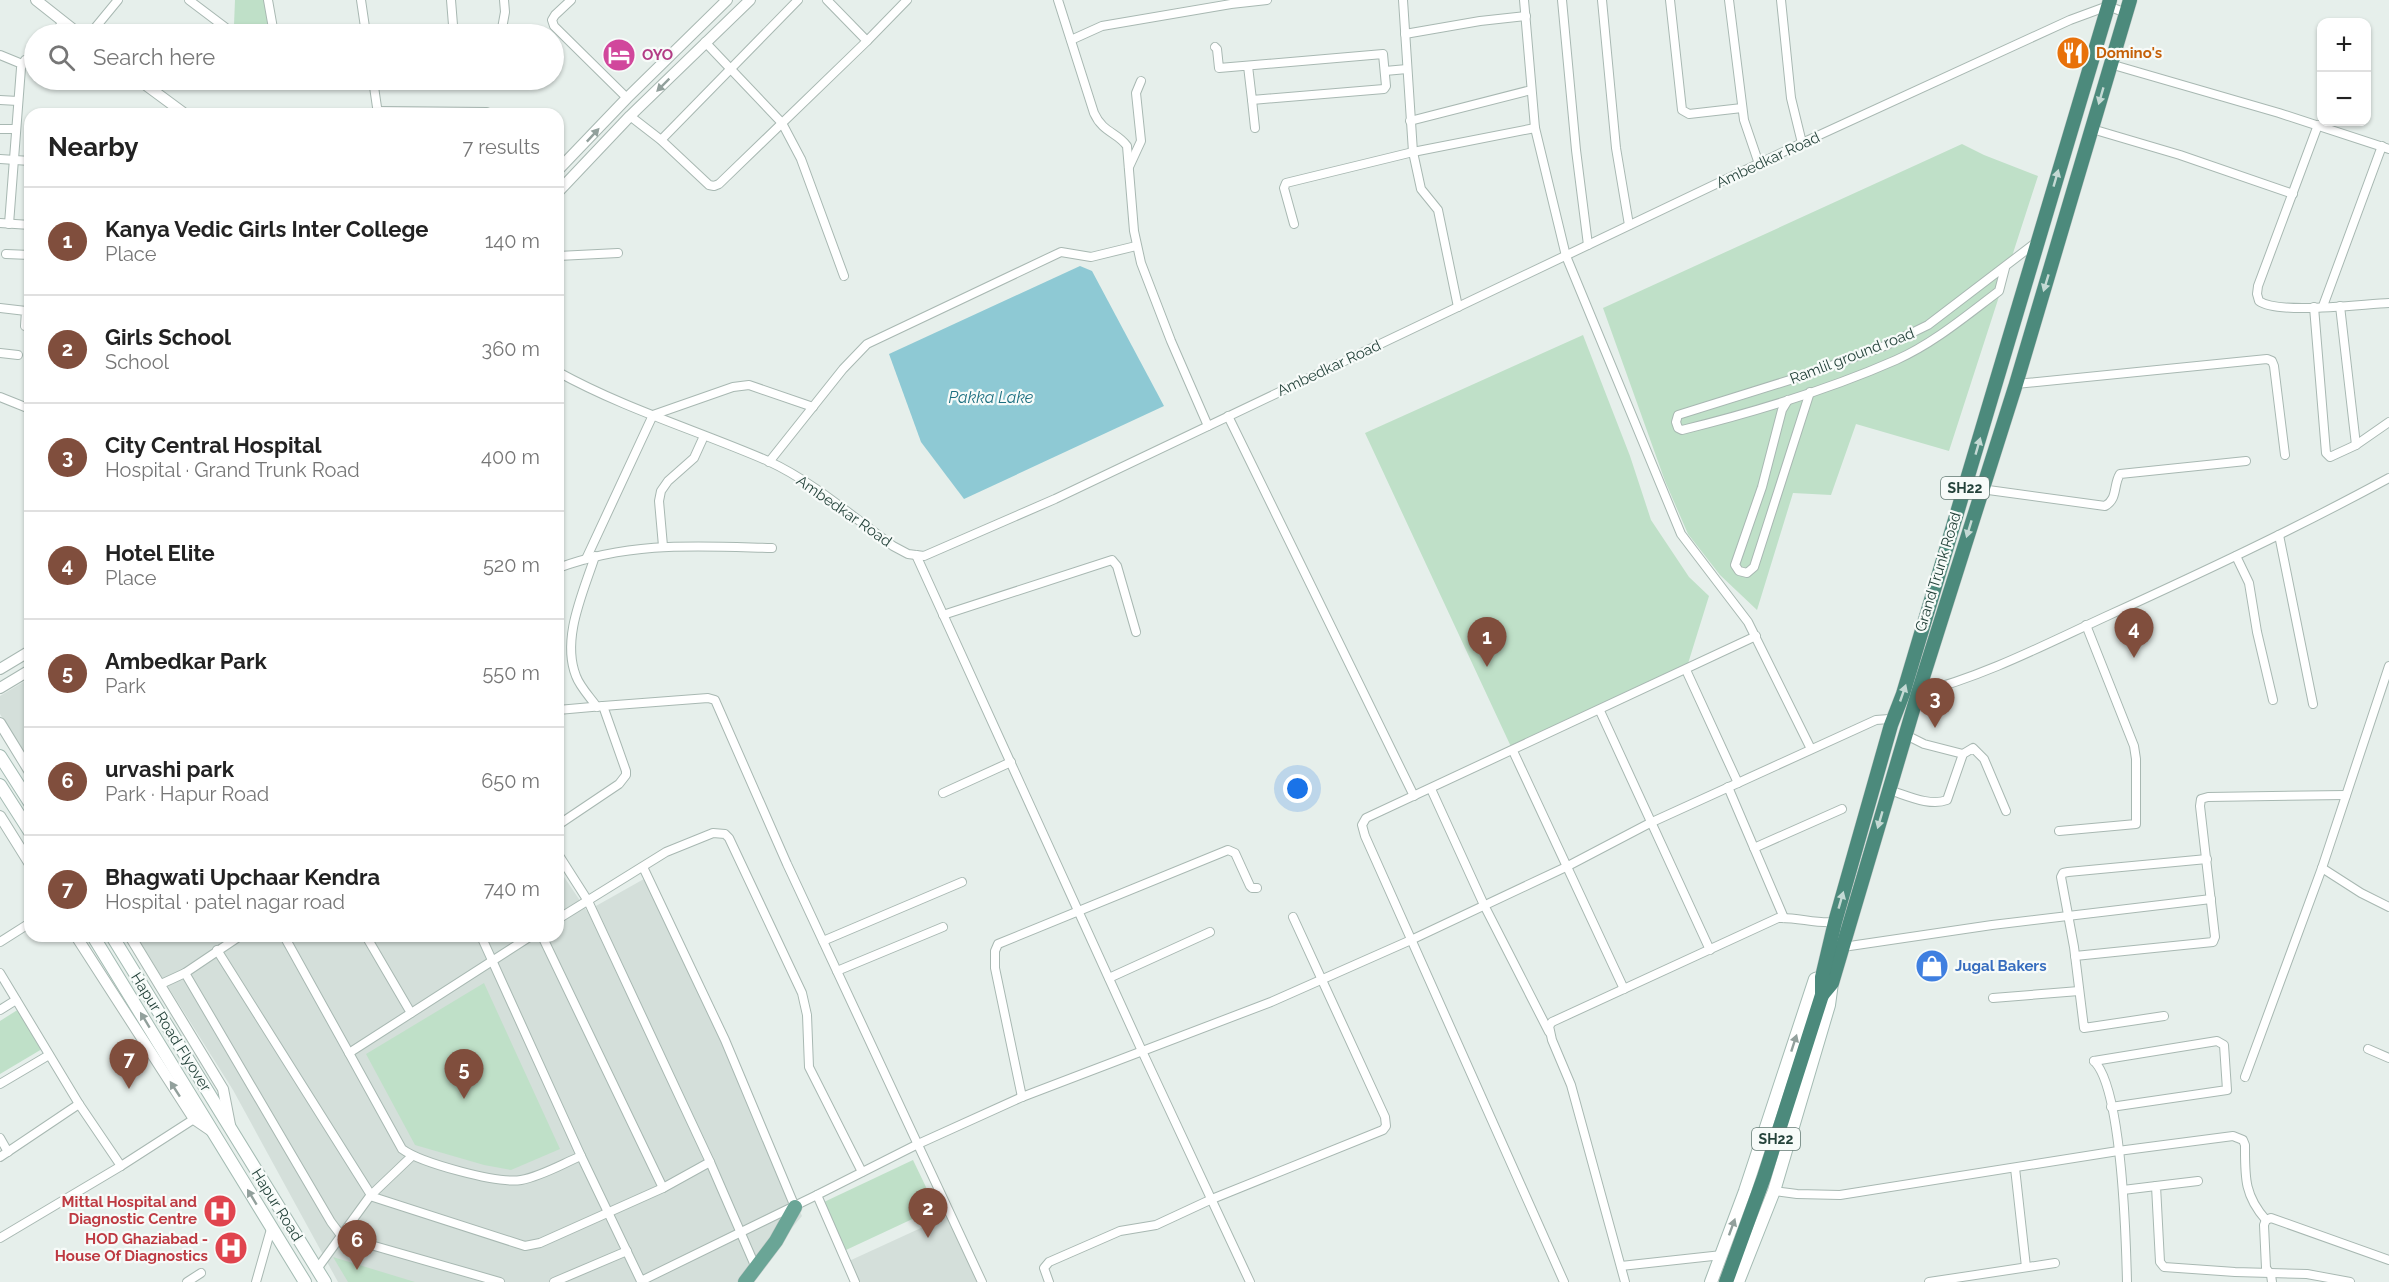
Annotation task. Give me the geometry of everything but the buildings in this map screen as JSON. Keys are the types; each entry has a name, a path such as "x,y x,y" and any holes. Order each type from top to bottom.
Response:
{"highway":[{"name":"Grand Trunk Road","path":"1827,980 1835,922 1891,725 1903,694 2109,3"},
{"name":"Grand Trunk Road","path":"1827,980 1843,947 1918,693 2016,384 2128,7"},
{"path":"2049,205 2067,210"},
{"name":"SH22","path":"1726,1282 1764,1177 1827,980"}],"main road":[{"path":"0,756 24,794"},
{"path":"0,785 24,823"},
{"name":"Hapur Road Flyover","path":"97,942 213,1132"},
{"name":"Hapur Road Flyover","path":"116,942 230,1128"},
{"path":"1711,1282 1815,979 1827,980 1830,1005 1774,1191 1737,1282"},
{"name":"Hapur Road","path":"230,1128 325,1282"},
{"name":"Hapur Road","path":"213,1132 305,1282"},
{"path":"745,1282 776,1241 795,1207"}],"street":[{"path":"98,24 118,0"},
{"path":"189,0 221,24"},
{"path":"268,0 272,24"},
{"path":"361,0 365,24"},
{"path":"451,0 453,24"},
{"path":"503,24 506,12 504,0"},
{"path":"564,164 727,0"},
{"path":"564,186 630,116 750,0"},
{"path":"661,140 798,0"},
{"path":"827,0 867,41"},
{"path":"630,116 661,140 702,179 714,186 782,123 907,0"},
{"path":"1058,0 1094,113 1102,127 1127,146 1136,246 1171,340 1208,426"},
{"path":"1071,40 1102,26 1267,0"},
{"path":"1404,0 1413,152 1421,189 1438,210 1458,307"},
{"path":"1524,0 1535,128 1566,256 1681,534 1725,590 1756,636 1811,749"},
{"path":"1562,0 1576,150 1588,245"},
{"path":"1602,0 1616,148 1629,225"},
{"path":"1670,0 1682,110 1689,114 1742,108"},
{"path":"1730,0 1746,131 1759,164"},
{"path":"1781,0 1791,98 1802,143"},
{"path":"40,1 66,24"},
{"path":"553,24 555,15 566,2"},
{"path":"2109,3 2128,7"},
{"name":"Ambedkar Road","path":"564,375 653,415 769,462 795,476 893,546 908,554 924,556 938,552 1208,426 1802,143 2109,3"},
{"path":"1405,34 1480,21 1526,16"},
{"path":"564,36 627,98"},
{"path":"705,42 782,123 801,159 844,276"},
{"path":"1215,47 1219,68 1383,54 1387,83 1384,89 1252,100"},
{"path":"0,55 22,64"},
{"path":"24,61 5,224 24,225"},
{"path":"2110,64 2317,124"},
{"path":"1248,66 1255,128"},
{"path":"1385,71 1407,69"},
{"path":"1129,168 1141,136 1136,98 1136,90 1141,81"},
{"path":"153,90 177,108"},
{"path":"375,90 377,108"},
{"path":"1410,121 1531,90"},
{"path":"0,100 18,101"},
{"path":"2319,126 2257,294 2259,301 2264,305 2319,307 2389,303"},
{"path":"2322,126 2385,147 2319,307 2326,453 2330,457 2334,456 2356,445 2389,422"},
{"path":"1294,224 1284,188 1286,183 1413,152 1535,128"},
{"path":"0,129 16,129"},
{"path":"2092,129 2180,155 2293,194"},
{"path":"0,159 24,160"},
{"name":"Ramlil ground road","path":"1788,399 1682,430 1678,428 1676,422 1678,415 1809,375 1887,345 1928,325 2038,241"},
{"path":"769,462 856,353 867,344 1061,252 1091,257 1136,246"},
{"path":"6,254 24,255"},
{"path":"564,256 618,254"},
{"path":"1810,392 1754,567 1747,573 1739,571 1735,565 1762,487 1782,410 1788,399 1897,359 1934,339 2000,291 2005,268"},
{"path":"2340,306 2356,445"},
{"path":"0,308 24,311"},
{"path":"0,353 18,355"},
{"path":"2016,384 2267,359 2272,361 2274,366 2285,455"},
{"path":"564,821 619,784 626,776 600,706 575,675 572,651 578,610 590,557 653,415 733,387 749,385 813,406"},
{"path":"0,397 24,407"},
{"path":"1228,416 1414,796"},
{"path":"663,546 659,501 661,491 668,481 694,458 704,436"},
{"path":"1981,489 2105,506 2114,498 2120,474 2246,461"},
{"path":"1918,693 1958,682 2086,625 2236,556 2389,478"},
{"path":"2279,535 2313,704"},
{"path":"564,566 590,557 663,546 772,548"},
{"path":"916,555 1250,1282"},
{"path":"2236,556 2249,583 2257,632 2273,700"},
{"path":"944,615 1112,560 1117,566 1136,632"},
{"path":"2059,831 2136,824 2134,746 2086,625"},
{"path":"1564,1282 1362,825 1366,818 1600,711 1756,636"},
{"path":"0,669 24,655"},
{"path":"2245,1077 2322,868 2389,666"},
{"path":"1686,670 1738,783"},
{"path":"0,688 24,674"},
{"path":"564,709 697,699 715,700 916,1145 982,1282"},
{"path":"1600,711 1710,950"},
{"path":"484,942 641,1282 916,1145 1022,1097 1271,1002 1411,940 1566,867 1650,823 1811,749 1876,720 1888,719 1891,725"},
{"path":"0,723 24,762"},
{"path":"1906,735 1924,744 1963,754"},
{"path":"1889,790 1932,802 1940,803 1947,800 1963,754 1973,748 1979,752 2006,811"},
{"path":"1513,751 1624,990"},
{"path":"943,793 1011,762"},
{"path":"1728,788 1784,918"},
{"path":"1431,789 1484,905 1549,1033 1571,1085 1625,1282"},
{"path":"2075,956 2213,942 2215,937 2201,799 2208,796 2346,795"},
{"path":"1754,848 1842,809"},
{"path":"0,816 24,854"},
{"path":"564,915 666,852 713,833 724,834 729,838 802,993 807,1015 809,1067 862,1172"},
{"path":"1022,1097 995,968 995,951 998,944 1228,850 1235,853 1250,886 1257,888"},
{"path":"2164,1016 2084,1028 2069,916 2060,881 2063,873 2207,859"},
{"path":"564,863 588,901 710,1162 756,1268"},
{"path":"643,867 725,1040 795,1207"},
{"path":"2322,868 2361,893 2389,907"},
{"path":"823,941 962,882"},
{"path":"1843,947 1915,935 2211,899"},
{"path":"1049,1282 1044,1268 1049,1262 1120,1231 1156,1225 1212,1199 1383,1130 1386,1126 1385,1117 1293,917"},
{"path":"1549,1033 1552,1022 1778,918 1792,917 1820,923 1835,922"},
{"path":"0,942 24,927"},
{"path":"837,971 942,927"},
{"path":"1109,978 1210,932"},
{"path":"80,942 194,1119 213,1132"},
{"path":"134,942 223,1089 230,1128"},
{"path":"159,985 185,973 231,942"},
{"path":"288,942 402,1149 412,1156 510,1181 532,1177 581,1156"},
{"path":"370,942 411,1013"},
{"path":"349,1053 522,942"},
{"path":"545,942 663,1188"},
{"path":"217,951 371,1196 525,1246 540,1243 663,1188 710,1162"},
{"path":"0,973 48,1055 121,1166"},
{"path":"185,973 340,1234 350,1239 500,1282"},
{"path":"1993,998 2079,991"},
{"path":"0,1010 16,1000"},
{"path":"2110,1107 2227,1090 2224,1045 2217,1041 2094,1061 2102,1072 2118,1151 2123,1190 2127,1282"},
{"path":"2368,1049 2389,1058"},
{"path":"0,1084 48,1055"},
{"path":"0,1157 79,1104"},
{"path":"0,1238 121,1166 194,1119"},
{"path":"1774,1191 1840,1195 2118,1151 2238,1137 2245,1145 2248,1195 2266,1220"},
{"path":"0,1138 8,1152"},
{"path":"317,1269 340,1234 371,1196 412,1156"},
{"path":"2015,1168 2026,1267"},
{"path":"2123,1190 2198,1180"},
{"path":"2156,1186 2160,1262 2163,1267 2271,1278 2307,1274 2350,1282"},
{"path":"817,1195 852,1280"},
{"path":"2266,1220 2271,1218 2282,1221 2389,1260"},
{"path":"2266,1220 2264,1225 2266,1271 2271,1278"},
{"path":"256,1282 271,1230"},
{"path":"554,1282 627,1251"},
{"path":"1621,1266 1722,1255"},
{"path":"1929,1282 2055,1263"},
{"path":"187,1282 201,1273"}],"shaded area":[{"path":"24,682 24,755 0,714 0,696"},
{"path":"651,875 802,1216 746,1282 338,1282 233,1090 140,942 564,942 564,877 587,911"},
{"path":"947,1216 978,1282 859,1282 849,1261"},
{"name":"HOD Ghaziabad - House Of Diagnostics","path":"233,1232 246,1256 230,1264 217,1240"}],"green space":[{"path":"235,0 264,0 268,24 234,24"},
{"path":"1962,144 2038,176 1949,451 1856,424 1831,495 1793,493 1757,610 1720,575 1688,534 1665,481 1603,308"},
{"path":"1583,335 1630,456 1651,520 1689,577 1709,596 1686,670 1513,751 1365,433"},
{"path":"484,983 560,1149 511,1170 484,1165 415,1145 366,1054"},
{"path":"19,1009 42,1049 0,1074 0,1021"},
{"path":"913,1160 936,1208 846,1250 824,1202"},
{"path":"333,1257 415,1282 348,1282"}],"water":[{"name":"Pakka Lake","path":"1080,266 1092,271 1164,406 964,499 921,442 889,354"}],"place":[{"name":"Domino's","path":"2073,53"},
{"name":"OYO","path":"619,55"},
{"name":"Hotel Elite","path":"2134,658"},
{"name":"Kanya Vedic Girls Inter College","path":"1487,667"},
{"name":"City Central Hospital","path":"1935,728"},
{"name":"Jugal Bakers","path":"1932,966"},
{"name":"Bhagwati Upchaar Kendra","path":"129,1089"},
{"name":"Ambedkar Park","path":"464,1099"},
{"name":"Mittal Hospital and Diagnostic Centre","path":"220,1211"},
{"name":"Girls School","path":"928,1238"},
{"name":"HOD Ghaziabad - House Of Diagnostics","path":"231,1248"},
{"name":"urvashi park","path":"357,1270"}]}
